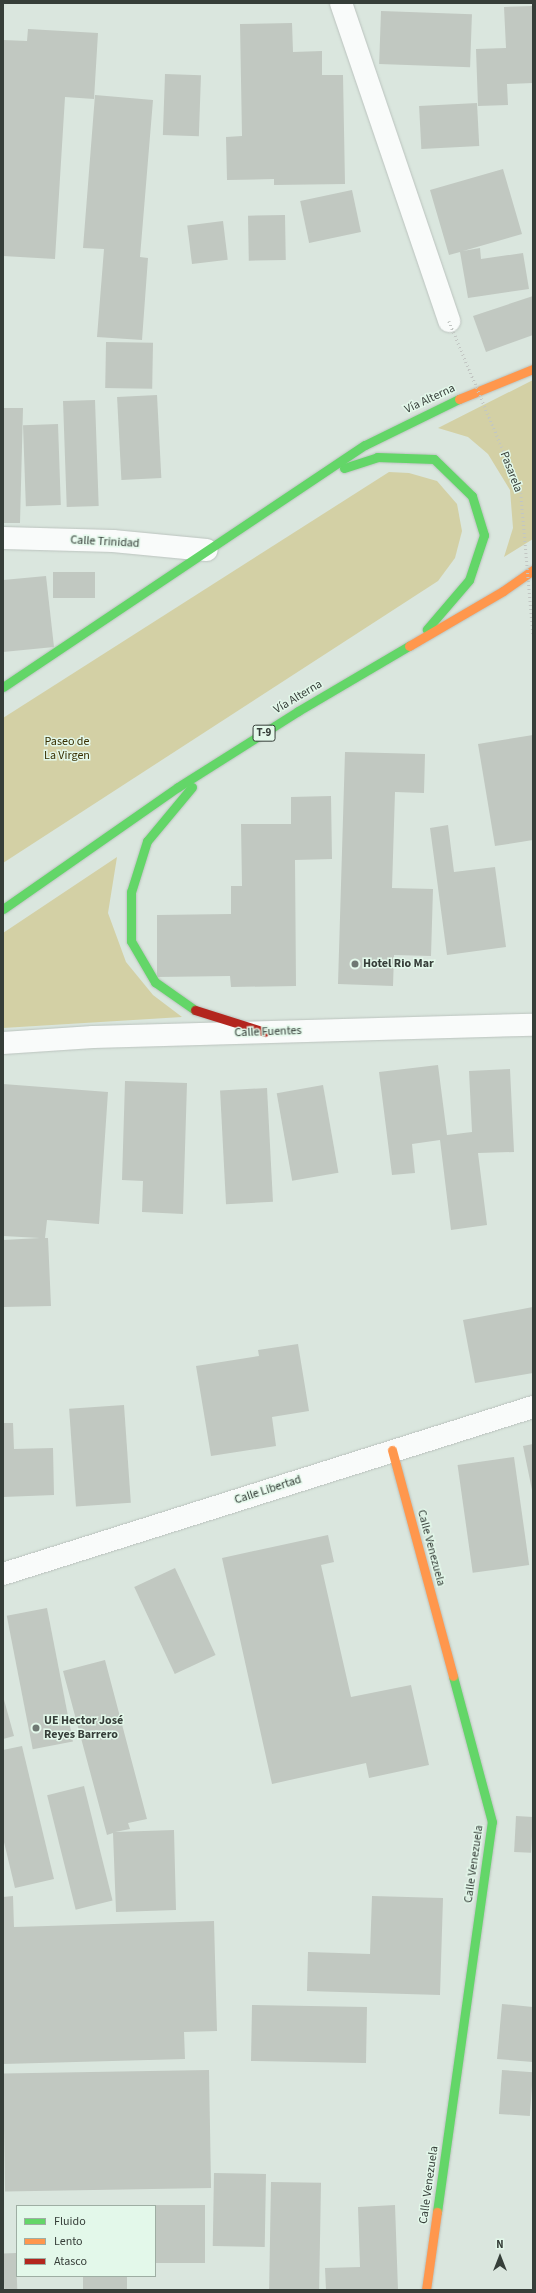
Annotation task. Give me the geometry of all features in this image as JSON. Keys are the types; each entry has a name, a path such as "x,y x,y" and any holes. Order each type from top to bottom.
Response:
{"main road":[{"name":"Vía Alterna","path":"3,687 366,445 448,403 533,369"},
{"name":"T-9","path":"317,477 377,457 434,459 472,496 484,535 469,580 416,642"},
{"name":"Vía Alterna","path":"3,909 205,770 298,711 416,642 533,570"},
{"path":"205,770 147,841 131,892 131,940 155,982 191,1009 265,1032"},
{"name":"Calle Venezuela","path":"392,1450 492,1822 426,2290"}],"street":[{"path":"341,3 449,321"},
{"name":"Calle Trinidad","path":"3,538 113,541 208,550"},
{"name":"Calle Fuentes","path":"3,1043 265,1032 533,1025"},
{"name":"Calle Libertad","path":"3,1574 392,1450 533,1407"}],"path":[{"name":"Pasarela","path":"449,321 521,494 533,633"}],"green space":[{"path":"533,380 533,539 504,557 513,528 510,490 488,454 468,437 438,428"},
{"name":"Paseo de La Virgen","path":"389,472 409,473 437,481 457,504 462,531 455,558 438,581 3,863 3,718"},
{"path":"117,857 108,913 126,962 153,995 182,1017 3,1028 3,933"}],"building":[{"path":"533,6 533,83 507,84 508,105 478,106 476,49 506,48 504,7"},
{"path":"381,11 472,14 470,67 379,64"},
{"path":"292,23 293,52 322,51 322,75 343,75 345,184 274,185 274,179 227,180 226,137 242,136 240,24"},
{"path":"28,29 98,33 94,99 65,97 55,259 3,256 3,40 27,41"},
{"path":"165,74 201,75 199,136 163,135"},
{"path":"95,95 153,100 140,257 148,258 142,340 97,337 104,249 83,248"},
{"path":"477,103 479,146 421,149 419,106"},
{"path":"503,169 522,234 463,251 480,248 481,259 523,253 529,289 468,298 460,252 449,255 430,190"},
{"path":"352,190 361,232 309,243 300,201"},
{"path":"285,215 286,260 249,261 248,216"},
{"path":"223,221 228,260 192,264 187,225"},
{"path":"533,296 533,335 486,352 473,316"},
{"path":"106,342 153,343 152,389 105,388"},
{"path":"157,395 161,478 121,480 117,397"},
{"path":"95,400 99,506 67,507 63,401"},
{"path":"3,408 23,408 20,523 3,523"},
{"path":"58,424 61,505 26,506 23,425"},
{"path":"53,572 95,572 95,598 53,598"},
{"path":"46,576 54,647 3,652 3,580"},
{"path":"533,735 533,840 495,846 478,744"},
{"path":"345,752 425,754 424,793 395,792 392,888 433,889 431,956 394,955 393,986 338,984"},
{"path":"331,796 332,859 295,860 296,986 231,987 230,976 157,977 157,915 231,914 231,886 242,886 241,824 291,824 291,797"},
{"path":"448,825 454,872 495,867 506,947 447,955 430,828"},
{"path":"438,1065 447,1135 472,1132 469,1071 510,1069 514,1152 478,1153 487,1225 451,1230 440,1140 412,1144 415,1173 392,1175 379,1072"},
{"path":"125,1081 187,1083 183,1214 142,1212 143,1181 122,1180"},
{"path":"3,1084 108,1092 99,1224 47,1220 45,1238 48,1238 51,1306 3,1307 3,1240 40,1238 3,1236"},
{"path":"323,1085 338,1173 292,1181 277,1093"},
{"path":"267,1088 273,1202 226,1204 220,1090"},
{"path":"533,1307 533,1373 475,1383 463,1320"},
{"path":"298,1344 309,1411 272,1417 276,1446 211,1456 196,1366 259,1356 258,1350"},
{"path":"124,1405 131,1503 76,1507 69,1409"},
{"path":"3,1423 13,1423 14,1449 53,1448 54,1495 3,1497"},
{"path":"533,1444 533,1490 532,1490 523,1446"},
{"path":"514,1457 529,1565 473,1573 458,1465"},
{"path":"328,1535 334,1562 321,1565 351,1697 411,1685 429,1765 369,1778 366,1763 272,1784 222,1558"},
{"path":"175,1568 216,1655 175,1674 134,1587"},
{"path":"47,1608 73,1742 33,1749 7,1616"},
{"path":"105,1660 147,1819 128,1823 130,1829 115,1832 174,1830 176,1910 116,1912 113,1833 107,1835 63,1671"},
{"path":"3,1696 14,1736 3,1739"},
{"path":"22,1746 54,1879 15,1888 3,1838 3,1750"},
{"path":"84,1786 113,1900 76,1910 47,1795"},
{"path":"516,1816 533,1817 531,1853 514,1852"},
{"path":"13,1896 14,1927 214,1921 217,2031 184,2032 185,2059 3,2064 3,1897"},
{"path":"372,1896 443,1898 440,1995 307,1991 308,1952 370,1954"},
{"path":"502,2004 533,2007 533,2062 497,2059"},
{"path":"252,2005 367,2007 366,2063 251,2061"},
{"path":"209,2070 211,2188 5,2192 3,2074"},
{"path":"502,2070 533,2072 530,2116 499,2114"},
{"path":"214,2173 266,2174 265,2247 213,2246"},
{"path":"271,2182 321,2183 319,2290 269,2290"},
{"path":"156,2205 205,2205 205,2263 156,2263"},
{"path":"395,2205 398,2290 326,2290 325,2268 360,2267 358,2207"},
{"path":"3,2253 16,2253 17,2290 4,2290"},
{"path":"83,2277 127,2277 127,2290 83,2290"}],"traffic: fast":[{"path":"3,687 365,445 459,399"},
{"path":"344,468 377,457 434,459 472,496 484,535 469,580 427,629"},
{"path":"3,909 178,787 298,711 409,646"},
{"path":"192,787 147,841 131,892 131,941 155,982 195,1010"},
{"path":"437,2212 492,1822 453,1676"}],"traffic: slow":[{"path":"459,399 533,369"},
{"path":"409,646 503,591 533,570"},
{"path":"392,1450 453,1676"},
{"path":"426,2290 437,2212"}],"traffic: jam":[{"path":"195,1010 265,1032"}],"place":[{"name":"Hotel Rio Mar","path":"355,964"},
{"name":"UE Hector José Reyes Barrero","path":"36,1728"}]}
